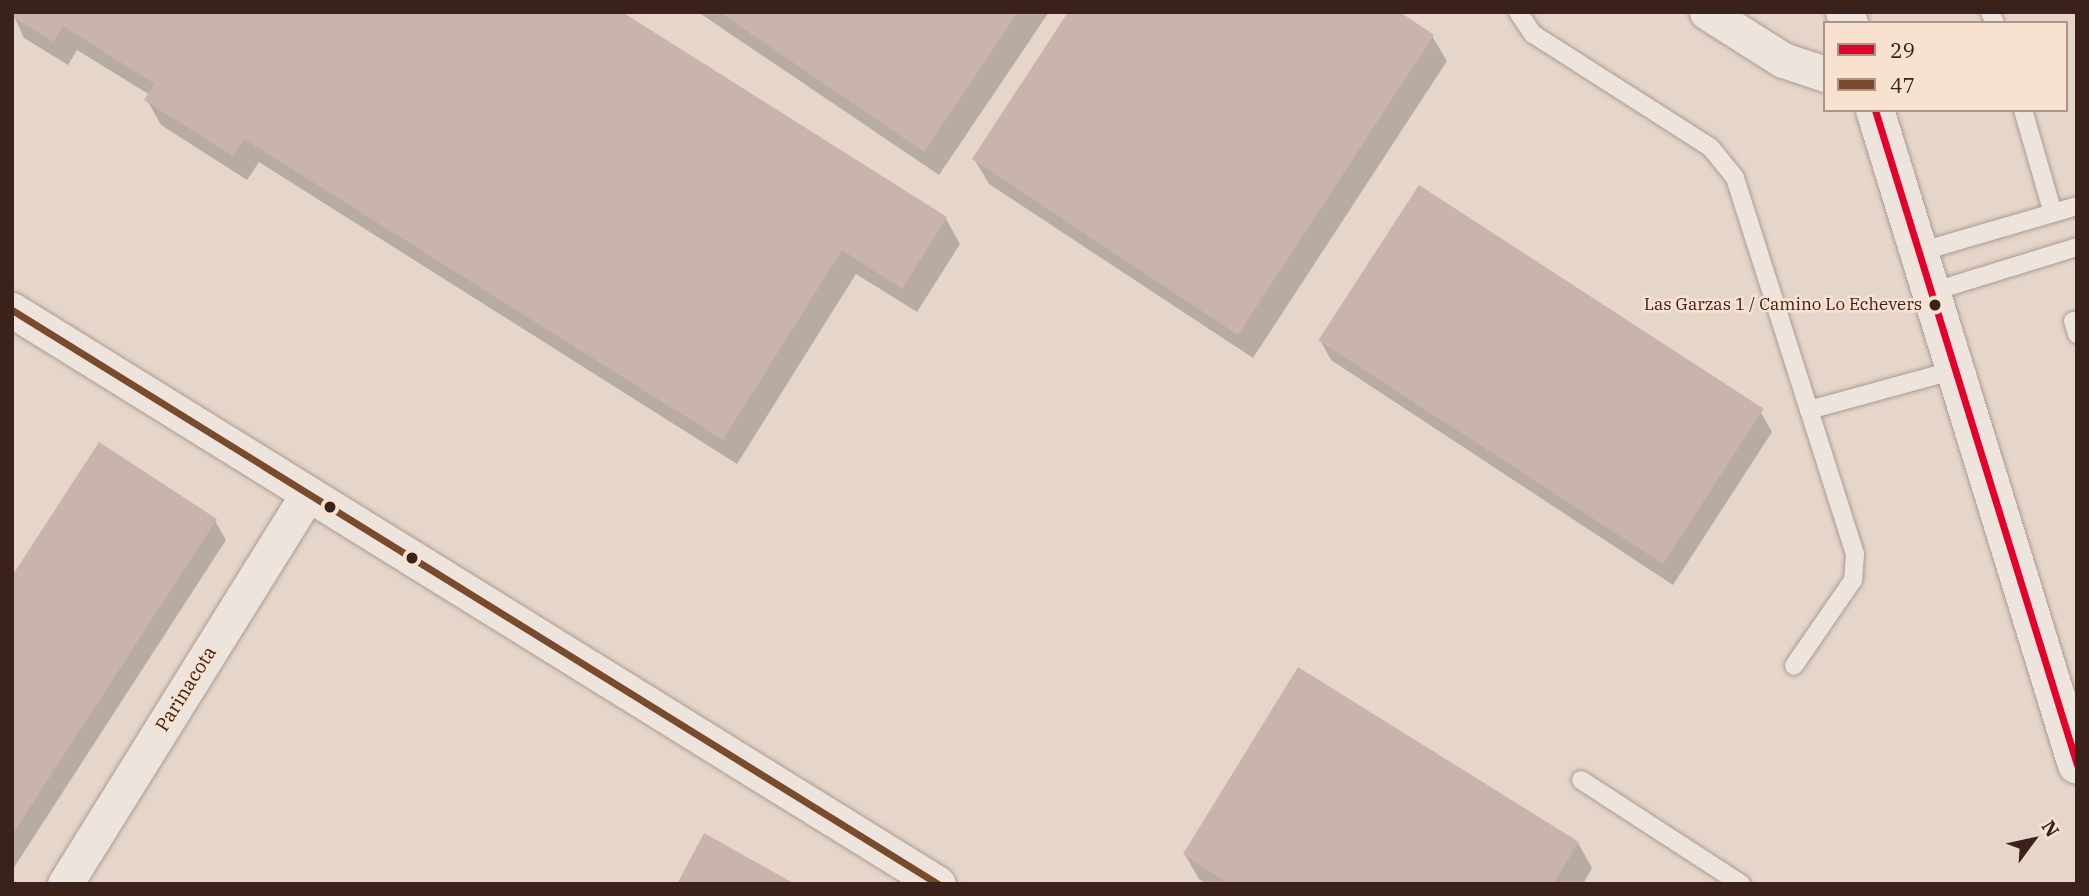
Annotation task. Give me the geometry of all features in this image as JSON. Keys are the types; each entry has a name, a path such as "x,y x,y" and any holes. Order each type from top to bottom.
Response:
{"main road":[{"path":"1876,112 1955,370 2058,682 2077,765"}],"street":[{"path":"1707,12 1783,60 1823,73"},
{"path":"12,310 938,884"},
{"name":"Parinacota","path":"65,884 307,495"}],"lane":[{"path":"1518,12 1533,34 1711,148 1735,178 1855,554 1856,567 1843,596 1794,666"},
{"path":"2024,112 2053,213"},
{"path":"1919,252 2077,206"},
{"path":"1931,292 2077,247"},
{"path":"1809,410 1955,370"},
{"path":"1581,780 1741,884"}],"building":[{"path":"12,12 622,12 947,217 902,289 842,250 723,440 244,139 233,156 144,100 155,84 63,26 53,42 12,16"},
{"path":"719,12 1018,12 924,152"},
{"path":"1068,12 1400,12 1434,35 1238,335 972,159"},
{"path":"1419,185 1764,409 1663,564 1318,340"},
{"path":"99,442 217,519 12,835 12,576"},
{"path":"1298,667 1579,842 1553,884 1230,884 1183,854"},
{"path":"704,833 795,884 677,884"}],"transit line":[{"name":"29","path":"1876,112 2077,765"},
{"name":"47","path":"12,310 938,884"}],"place":[{"name":"Las Garzas 1 / Camino Lo Echevers","path":"1935,305"}]}
